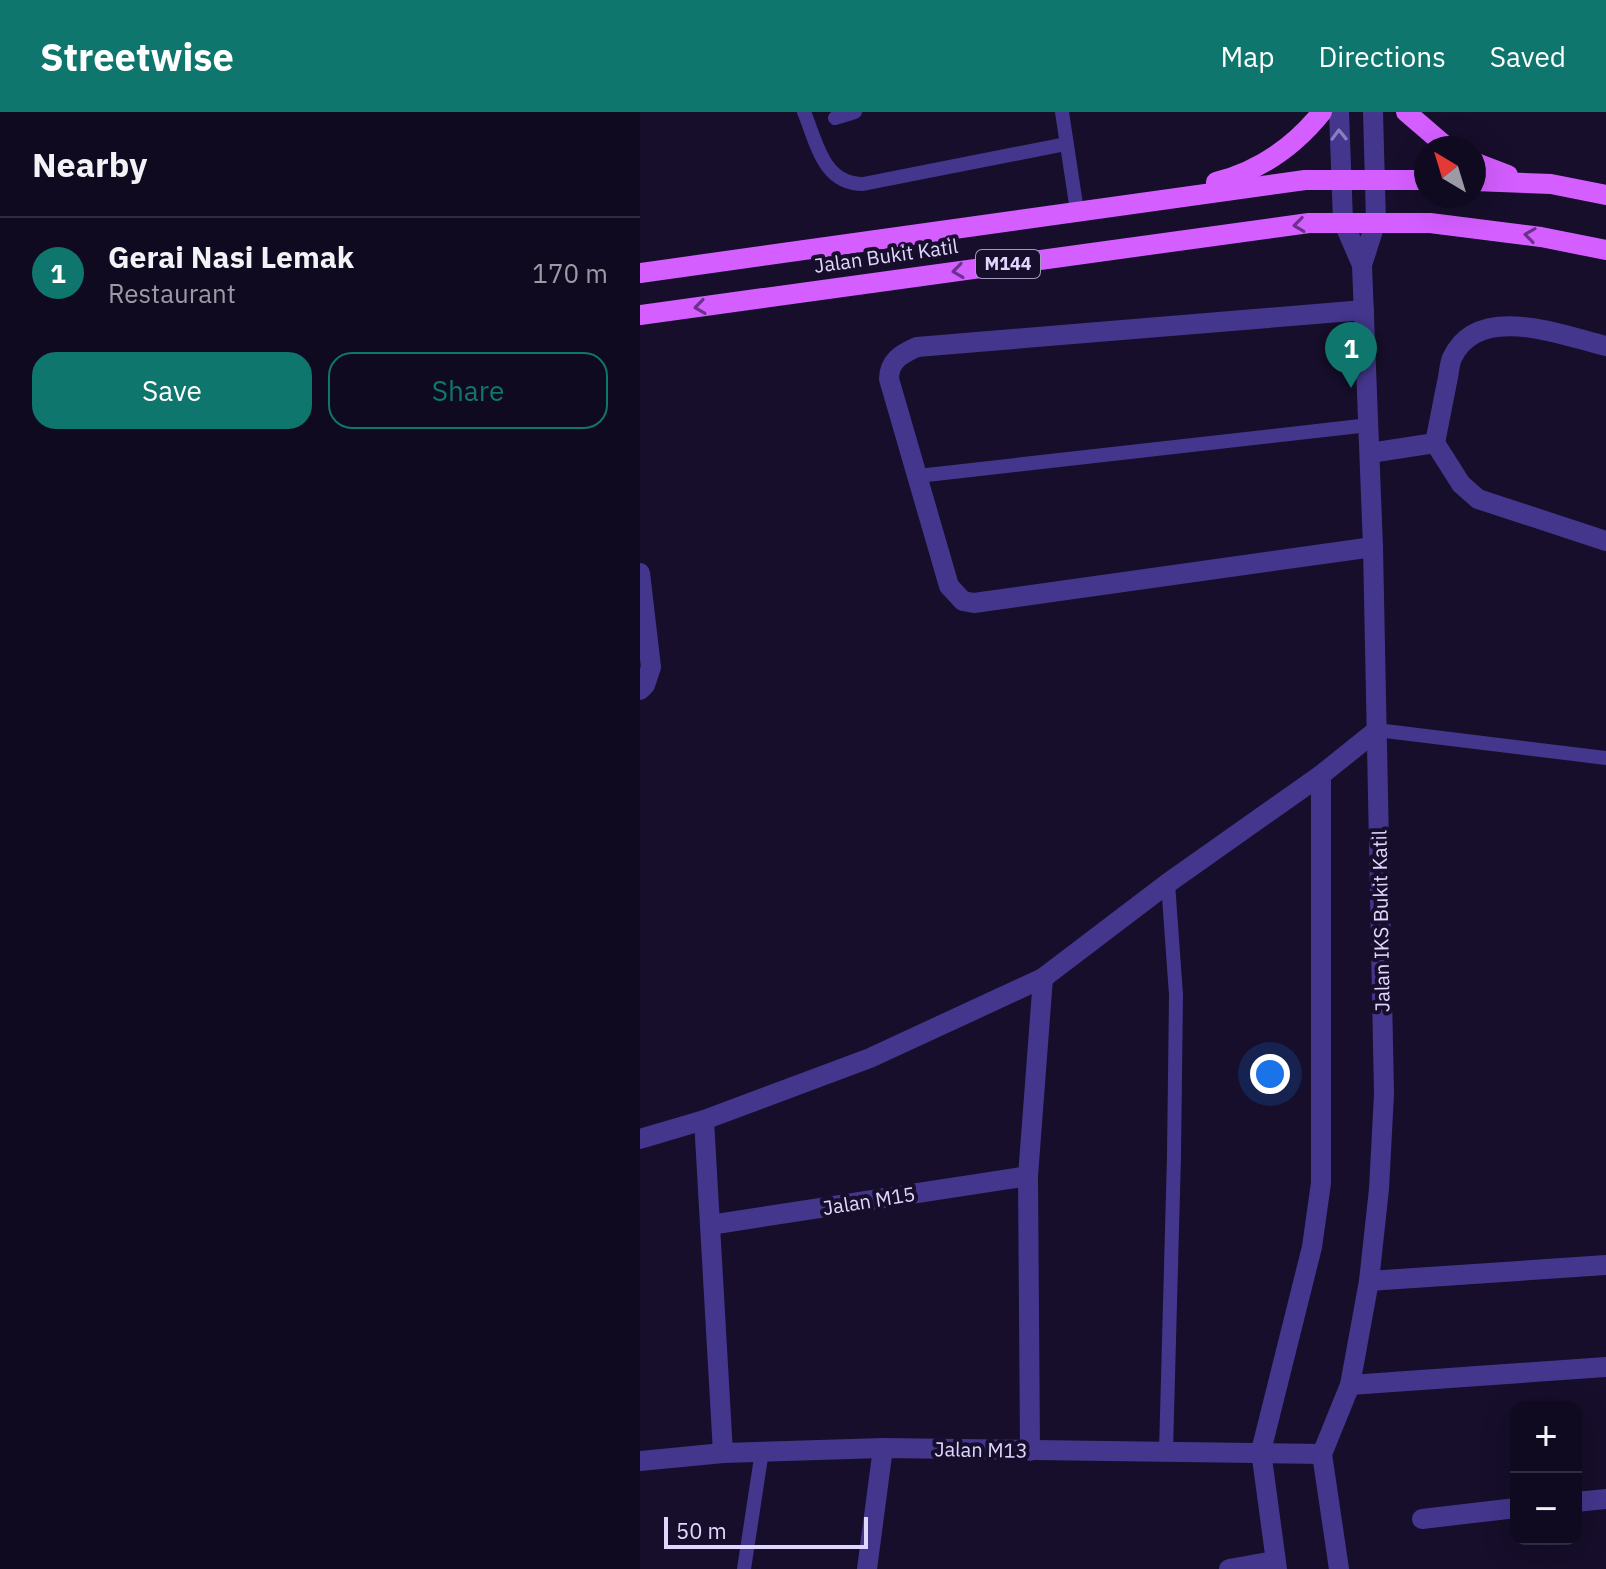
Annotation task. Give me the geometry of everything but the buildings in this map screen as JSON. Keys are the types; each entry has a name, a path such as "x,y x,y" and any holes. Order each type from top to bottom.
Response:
{"main road":[{"path":"1143,203 1262,166 1311,126 1322,112"},
{"path":"1406,112 1431,136"},
{"path":"1486,166 1513,176 1606,195"},
{"name":"Jalan Bukit Katil","path":"640,273 1305,180 1374,178"},
{"name":"M144","path":"1374,178 1414,180"},
{"path":"1486,181 1551,184"},
{"name":"Jalan Bukit Katil","path":"640,315 1309,223 1376,221"},
{"name":"M144","path":"1376,221 1430,223 1541,237 1606,250"}],"street":[{"path":"1339,112 1343,221 1362,265"},
{"path":"1362,265 1376,221 1373,112"},
{"name":"Jalan IKS Bukit Katil","path":"1322,1454 1350,1385 1369,1281 1379,1189 1384,1094 1373,547 1362,265"},
{"path":"1364,310 917,347 895,360 889,368 889,379 949,586 963,601 974,603 1373,547"},
{"path":"1606,346 1526,326 1505,325 1482,330 1464,342 1452,358 1435,443 1461,484 1478,499 1606,541"},
{"path":"1370,453 1435,443"},
{"path":"640,573 651,667 640,690"},
{"path":"640,1139 704,1120 870,1058 1043,978 1168,883 1321,775 1377,730"},
{"path":"1229,1569 1276,1565 1261,1451 1312,1247 1321,1183 1321,775"},
{"path":"1030,1451 1028,1176 1043,978"},
{"path":"704,1120 723,1453"},
{"name":"Jalan M15","path":"710,1225 1028,1176"},
{"path":"1369,1281 1606,1265"},
{"path":"1350,1385 1606,1367"},
{"path":"867,1569 883,1448"},
{"name":"Jalan M13","path":"640,1461 723,1453 883,1448 1322,1454"},
{"path":"1322,1454 1339,1569"},
{"path":"1582,1501 1606,1499"},
{"path":"1422,1519 1510,1509"}],"lane":[{"path":"804,112 824,159 835,177 847,184 863,184 1066,144"},
{"path":"835,118 855,112"},
{"path":"1062,112 1077,211"},
{"path":"918,476 1369,425"},
{"path":"1377,730 1606,758"},
{"path":"1166,1451 1176,995 1168,883"},
{"path":"744,1569 762,1451"}],"place":[{"name":"Gerai Nasi Lemak","path":"1351,388"}]}
